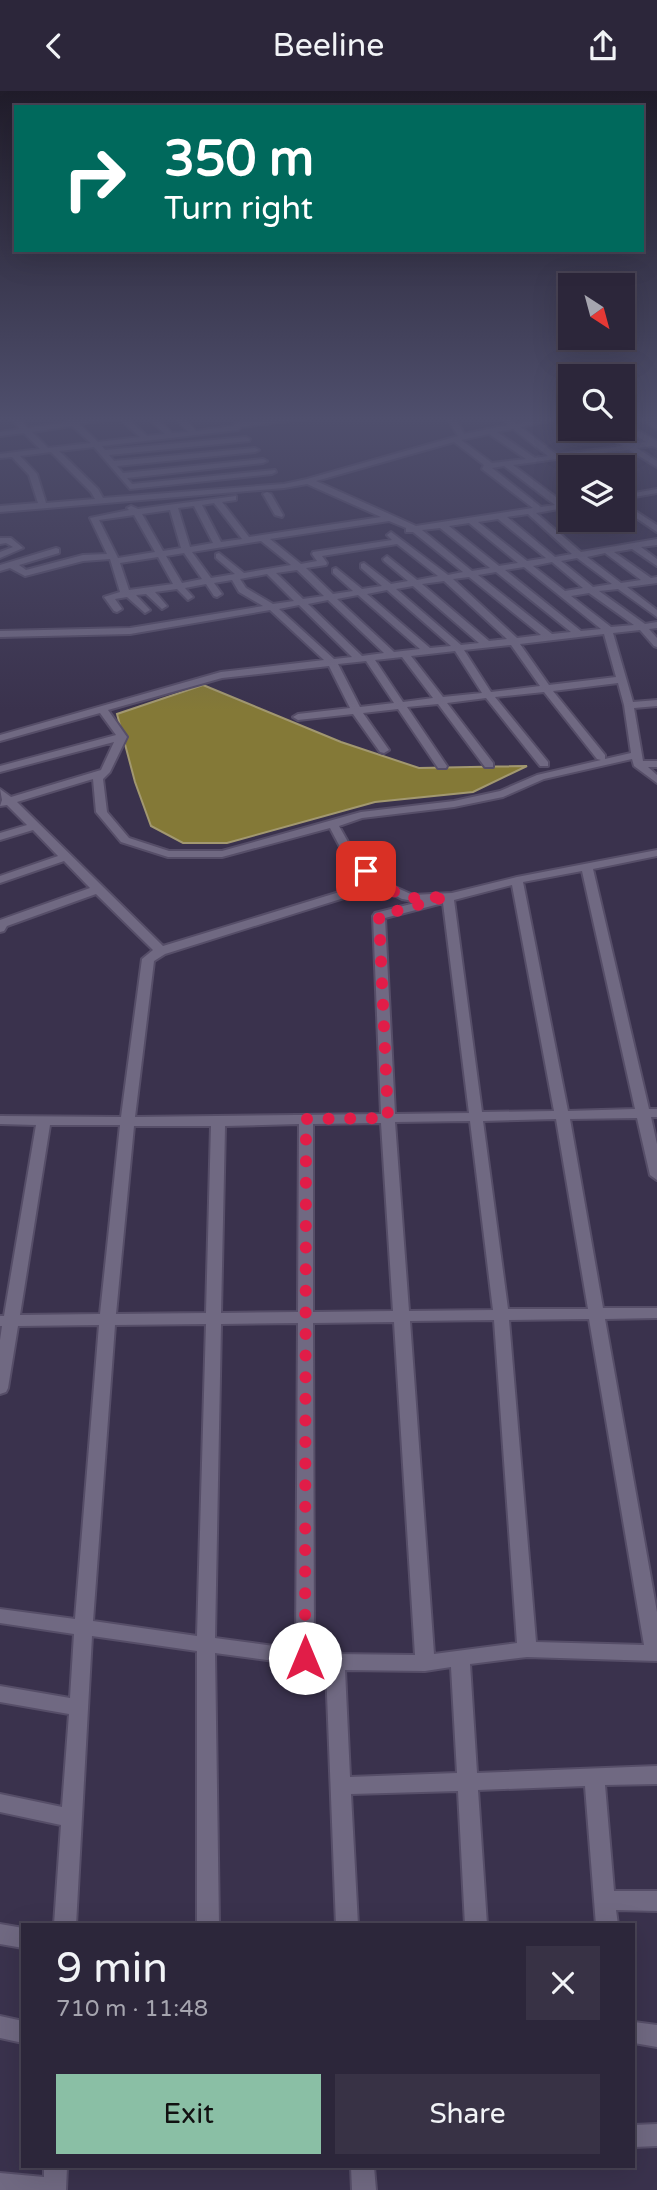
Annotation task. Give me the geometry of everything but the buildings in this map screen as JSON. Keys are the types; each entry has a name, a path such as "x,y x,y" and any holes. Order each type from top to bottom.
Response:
{"street":[{"path":"125,514 94,519 127,593 145,610"},
{"path":"138,514 188,597"},
{"path":"175,514 186,549 217,594"},
{"path":"203,514 218,544"},
{"path":"228,514 247,540"},
{"path":"383,514 415,529 548,636"},
{"path":"515,514 390,534 445,577 513,640 546,688 601,757"},
{"path":"531,514 579,555 657,614"},
{"path":"636,514 657,529"},
{"path":"500,516 591,590 642,626 657,644"},
{"path":"12,565 25,573 83,558 114,559 162,553 392,518"},
{"path":"470,520 607,629 629,705 638,759 657,780"},
{"path":"442,525 578,633"},
{"path":"117,609 109,597 323,563 303,532"},
{"path":"263,538 332,597 390,654"},
{"path":"0,541 8,540 19,548 0,555"},
{"path":"317,554 398,541"},
{"path":"0,634 130,631 657,542"},
{"path":"634,546 657,563"},
{"path":"606,550 654,583"},
{"path":"0,568 56,551"},
{"path":"219,556 239,577 248,595 272,607 332,661 356,710 384,750"},
{"path":"387,559 485,643"},
{"path":"364,566 457,646 488,695 544,764"},
{"path":"336,571 426,650"},
{"path":"270,572 364,657 442,766"},
{"path":"563,594 654,583"},
{"path":"148,590 162,606"},
{"path":"0,738 221,675 657,625"},
{"path":"404,653 488,765"},
{"path":"298,717 620,680"},
{"path":"629,705 656,704"},
{"path":"102,709 122,737"},
{"path":"0,769 122,737"},
{"path":"122,737 105,772 98,779 102,812 125,840 168,855 222,854 361,815 454,804 503,794 541,777 638,759 657,764"},
{"path":"3,799 105,772"},
{"path":"3,799 35,826 161,951"},
{"path":"333,824 352,860 401,897 414,899 448,896"},
{"path":"0,837 35,826"},
{"path":"425,1663 388,1118 379,916 517,880 587,869 657,853"},
{"path":"0,880 65,856"},
{"path":"587,869 649,1113 657,1175"},
{"path":"0,1616 335,1662 425,1663 527,1649 656,1653 562,1115 517,880"},
{"path":"65,1923 83,1628 125,1121 148,959 161,951 381,883"},
{"path":"0,928 1,924 98,889"},
{"path":"448,896 501,1315 527,1649"},
{"path":"0,1120 218,1121 649,1113"},
{"path":"305,1658 306,1119"},
{"path":"0,1388 6,1321 44,1121"},
{"path":"208,1923 206,1645 218,1121"},
{"path":"6,1321 657,1313"},
{"path":"460,1658 476,1923"},
{"path":"335,1662 347,1923"},
{"path":"0,1694 78,1708"},
{"path":"341,1786 657,1775"},
{"path":"594,1777 607,1923"},
{"path":"0,1803 71,1818"},
{"path":"605,1900 657,1901"},
{"path":"0,1934 21,1938"},
{"path":"0,2027 21,2032"},
{"path":"635,2033 657,2036"},
{"path":"635,2136 657,2135"},
{"path":"0,2185 54,2190 56,2168"},
{"path":"363,2168 364,2190"}],"shaded area":[{"path":"203,685 341,742 419,768 527,766 473,792 375,802 227,843 183,843 151,826 135,782 117,714"}],"route":[{"path":"305,1658 306,1119 388,1118 379,916 448,896 414,899 401,897 366,871"}]}
